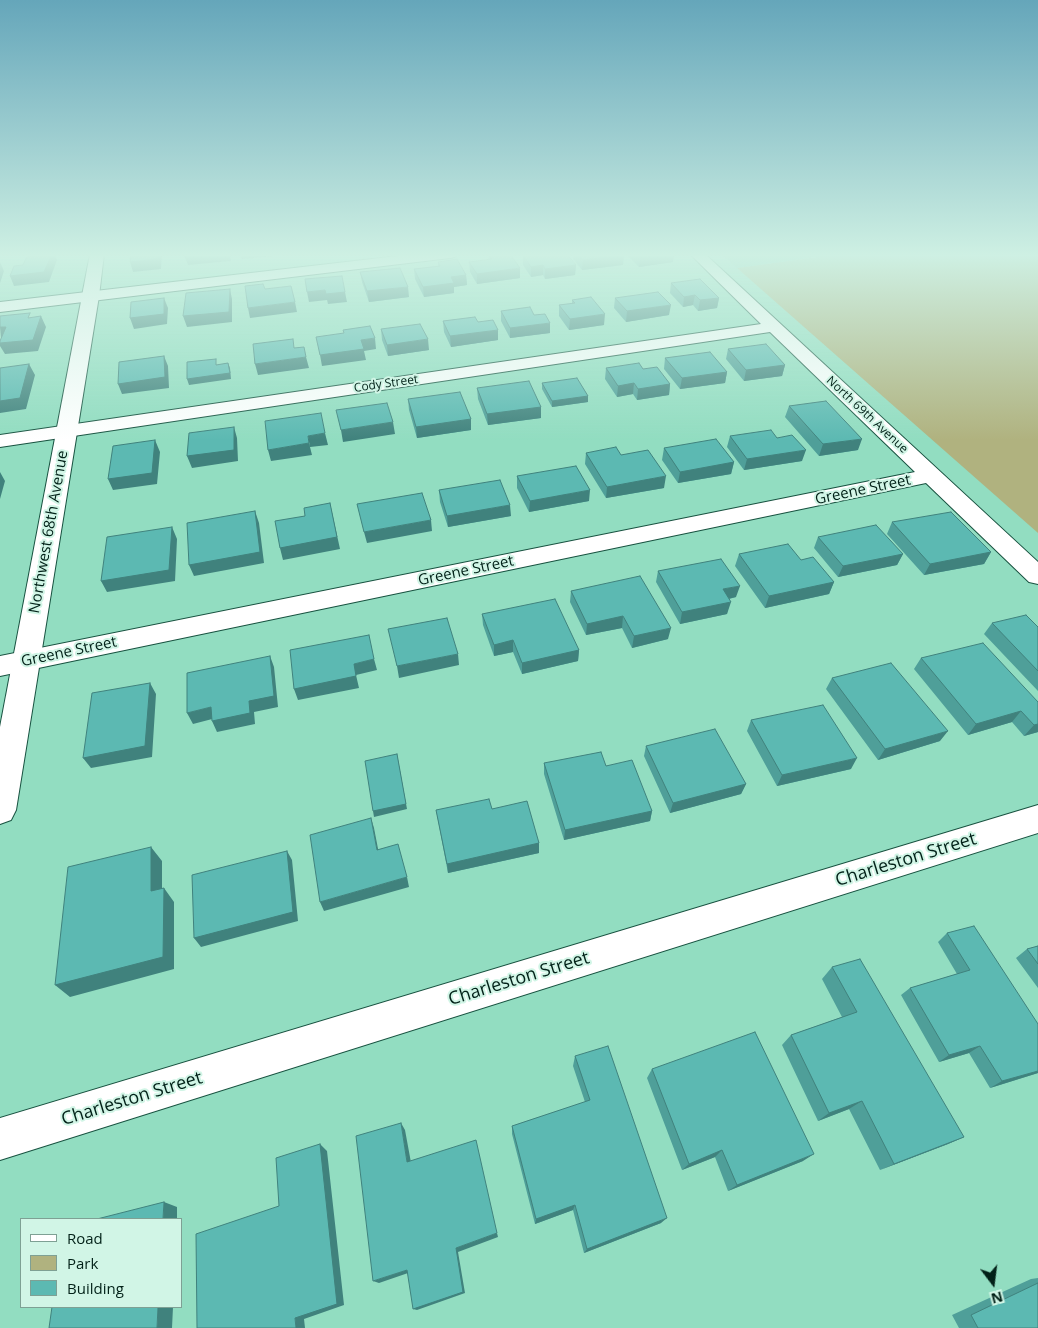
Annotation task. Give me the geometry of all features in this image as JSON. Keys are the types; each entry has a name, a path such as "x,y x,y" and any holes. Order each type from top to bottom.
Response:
{"street":[{"name":"Northwest 68th Avenue","path":"0,810 87,316"},
{"name":"North 69th Avenue","path":"761,316 1038,576"},
{"name":"Cody Street","path":"0,441 772,327"},
{"name":"Greene Street","path":"0,666 933,476"},
{"name":"Charleston Street","path":"0,1139 1038,819"}],"green space":[{"path":"791,316 1038,316 1038,533"}],"building":[{"path":"0,316 29,316 28,318 41,316 33,340 0,343 6,327 0,327"},
{"path":"130,316 147,316 130,318"},
{"path":"504,316 546,316 550,323 510,328"},
{"path":"568,316 591,316 570,319"},
{"path":"475,317 478,322 493,320 498,330 450,336 443,321"},
{"path":"420,324 428,339 387,345 381,329"},
{"path":"370,326 375,338 361,340 364,349 320,355 316,337 344,333 343,330"},
{"path":"293,339 294,348 304,347 306,357 255,364 253,344"},
{"path":"766,344 785,365 746,370 728,349"},
{"path":"710,352 727,372 682,378 665,358"},
{"path":"164,356 165,377 118,384 119,362"},
{"path":"216,359 216,365 228,363 230,373 187,379 187,362"},
{"path":"639,363 643,369 657,367 670,384 638,389 634,383 618,386 606,368"},
{"path":"29,364 20,398 0,401 0,368"},
{"path":"577,378 588,396 552,401 542,383"},
{"path":"529,381 541,407 487,414 477,388"},
{"path":"460,392 471,419 416,427 408,399"},
{"path":"826,401 862,439 823,444 789,406"},
{"path":"387,403 393,422 341,430 336,410"},
{"path":"321,413 325,433 308,436 309,443 268,450 265,421"},
{"path":"234,427 234,450 187,456 189,433"},
{"path":"771,430 777,438 792,435 806,450 747,459 730,436"},
{"path":"716,439 734,462 680,472 664,448"},
{"path":"155,440 152,473 108,479 113,446"},
{"path":"616,447 621,455 648,450 666,476 607,487 586,453"},
{"path":"576,466 590,490 530,501 517,476"},
{"path":"500,480 510,505 447,516 439,490"},
{"path":"422,493 431,520 364,532 357,504"},
{"path":"330,503 337,537 280,548 275,521 305,516 304,508"},
{"path":"255,511 260,552 189,565 187,523"},
{"path":"951,512 991,552 930,564 892,522"},
{"path":"876,525 903,554 843,566 818,537"},
{"path":"172,527 169,570 101,581 107,537"},
{"path":"788,544 801,560 813,557 834,582 769,596 739,554"},
{"path":"721,559 740,586 723,589 731,602 682,612 658,571"},
{"path":"640,576 671,628 634,636 623,616 587,624 571,591"},
{"path":"555,599 579,650 522,663 513,640 494,645 482,614"},
{"path":"1026,615 1038,627 1038,671 992,623"},
{"path":"447,618 458,654 397,666 388,629"},
{"path":"369,635 374,659 354,664 356,676 294,689 290,650"},
{"path":"983,643 1038,702 1038,724 1034,725 1021,711 976,724 921,658"},
{"path":"270,656 274,696 249,701 250,713 212,721 211,707 187,713 187,673"},
{"path":"891,663 948,731 885,749 832,678"},
{"path":"150,683 145,746 83,758 92,693"},
{"path":"823,705 857,758 782,775 751,720"},
{"path":"715,729 746,784 673,803 646,746"},
{"path":"601,752 606,766 632,760 652,811 565,830 544,763"},
{"path":"397,754 406,804 373,811 365,761"},
{"path":"489,799 492,809 527,801 539,843 447,864 436,810"},
{"path":"371,818 377,850 398,844 407,877 320,902 310,835"},
{"path":"151,847 151,891 164,888 163,957 55,985 68,867"},
{"path":"287,851 293,912 194,938 192,875"},
{"path":"974,926 1038,1024 1038,1071 1002,1081 980,1046 949,1055 910,988 970,970 947,933"},
{"path":"1038,946 1038,964 1027,949"},
{"path":"860,959 964,1137 894,1164 862,1101 829,1113 791,1035 857,1012 832,967"},
{"path":"755,1032 814,1154 737,1185 722,1150 689,1164 652,1069"},
{"path":"608,1046 667,1218 587,1249 575,1205 536,1219 512,1126 590,1100 575,1056"},
{"path":"401,1123 407,1162 476,1140 497,1233 456,1248 463,1292 413,1309 407,1270 373,1281 356,1136"},
{"path":"320,1144 337,1304 295,1318 296,1328 197,1328 196,1234 279,1206 276,1158"},
{"path":"164,1202 163,1218 101,1218"},
{"path":"1038,1283 1038,1328 978,1328 971,1315"},
{"path":"52,1308 158,1308 157,1328 49,1328"}]}
